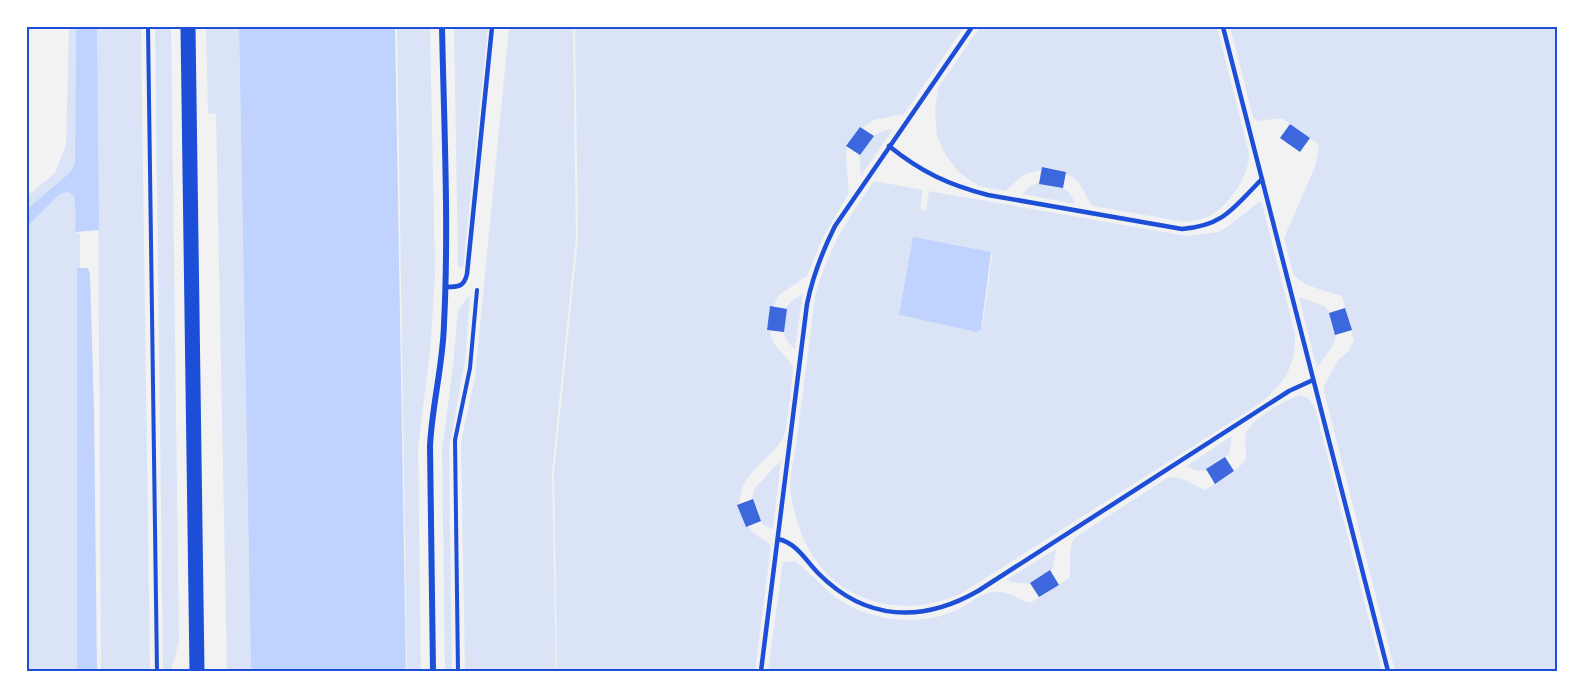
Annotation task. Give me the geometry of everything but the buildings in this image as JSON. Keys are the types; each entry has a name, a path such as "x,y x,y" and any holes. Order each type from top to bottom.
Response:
{"main road":[{"path":"188,27 197,671"}],"street":[{"path":"433,671 430,446 444,338 446,287 442,27"}],"lane":[{"path":"446,287 461,286 465,283 467,274 492,27"},
{"path":"761,671 807,304 815,269 835,226 972,27"},
{"path":"1223,27 1388,671"},
{"path":"889,146 912,164 937,179 962,188 988,195 1182,229 1205,226 1224,217 1262,179"},
{"path":"778,539 797,549 840,593 866,606 909,613 942,609 978,591 1289,391 1314,380"}],"path":[{"path":"148,27 157,671"},
{"path":"458,671 455,440 470,369 478,282"}],"shaded area":[{"path":"69,27 76,27 75,161 72,170 67,175 27,209 27,196 55,173 66,145"},
{"path":"97,27 141,27 150,671 101,671"},
{"path":"155,27 171,27 179,641 171,671 163,671"},
{"path":"206,27 239,27 251,671 227,671 216,114 208,113"},
{"path":"397,27 430,27 435,275 430,352 418,446 421,671 407,671"},
{"path":"454,27 488,27 464,260 463,267 460,268 458,266"},
{"path":"509,27 573,27 576,237 552,472 556,671 465,671 461,442 475,377"},
{"path":"575,27 964,27 904,114 874,120 860,127 847,146 849,193 823,237 807,276 779,295 773,307 770,307 767,330 770,331 776,346 793,366 793,372 783,438 744,483 740,503 737,504 745,526 748,525 753,533 771,545 755,671 557,671 554,473 578,237"},
{"path":"980,27 1217,27 1249,153 1246,170 1232,196 1211,215 1184,222 1093,206 1079,183 1065,174 1065,171 1043,167 1042,170 1025,174 1005,191 979,186 968,179 946,156 937,136 935,111 938,88"},
{"path":"1230,27 1557,27 1557,671 1395,671 1323,388 1338,360 1349,351 1354,340 1342,296 1309,286 1293,274 1284,238 1315,167 1319,145 1282,118 1257,121 1253,117"},
{"path":"893,129 861,176 859,155 866,144 880,132"},
{"path":"874,181 923,190 920,209 926,211 929,191 1187,236 1218,232 1259,202 1262,204 1295,334 1295,347 1290,368 1272,393 1253,408 962,593 937,602 911,606 886,604 860,596 845,589 832,579 812,555 794,512 790,484 815,297 832,250","holes":["944,243 992,254 982,328 979,331 901,316"]},
{"path":"1037,183 1065,189 1075,204 1022,194"},
{"path":"69,192 74,196 77,215 75,232 80,235 80,268 77,269 78,671 27,671 27,227 58,196"},
{"path":"803,293 795,349 784,335 782,317 788,305"},
{"path":"469,296 465,362 449,449 452,671 445,671 442,450 458,310"},
{"path":"1299,297 1325,306 1330,313 1336,334 1334,344 1317,368"},
{"path":"1301,395 1309,399 1315,408 1382,671 768,671 783,562 795,561 848,605 889,618 918,620 932,618 959,609 984,594 992,592 1008,594 1030,603 1069,578 1074,538 1169,477 1183,479 1205,490 1221,480 1246,459 1245,438 1250,426 1271,410"},
{"path":"1232,436 1229,454 1206,471 1186,466"},
{"path":"781,460 772,529 762,524 752,498 755,488"},
{"path":"1056,549 1053,568 1042,578 1026,584 1006,580"}],"water":[{"path":"76,27 97,27 99,230 75,232 74,196 69,192 58,196 27,227 27,209 72,170 75,161"},
{"path":"239,27 395,27 406,671 251,671"},
{"path":"913,237 991,252 981,330 977,332 899,315"},
{"path":"77,268 88,268 90,274 97,671 77,671"}]}
